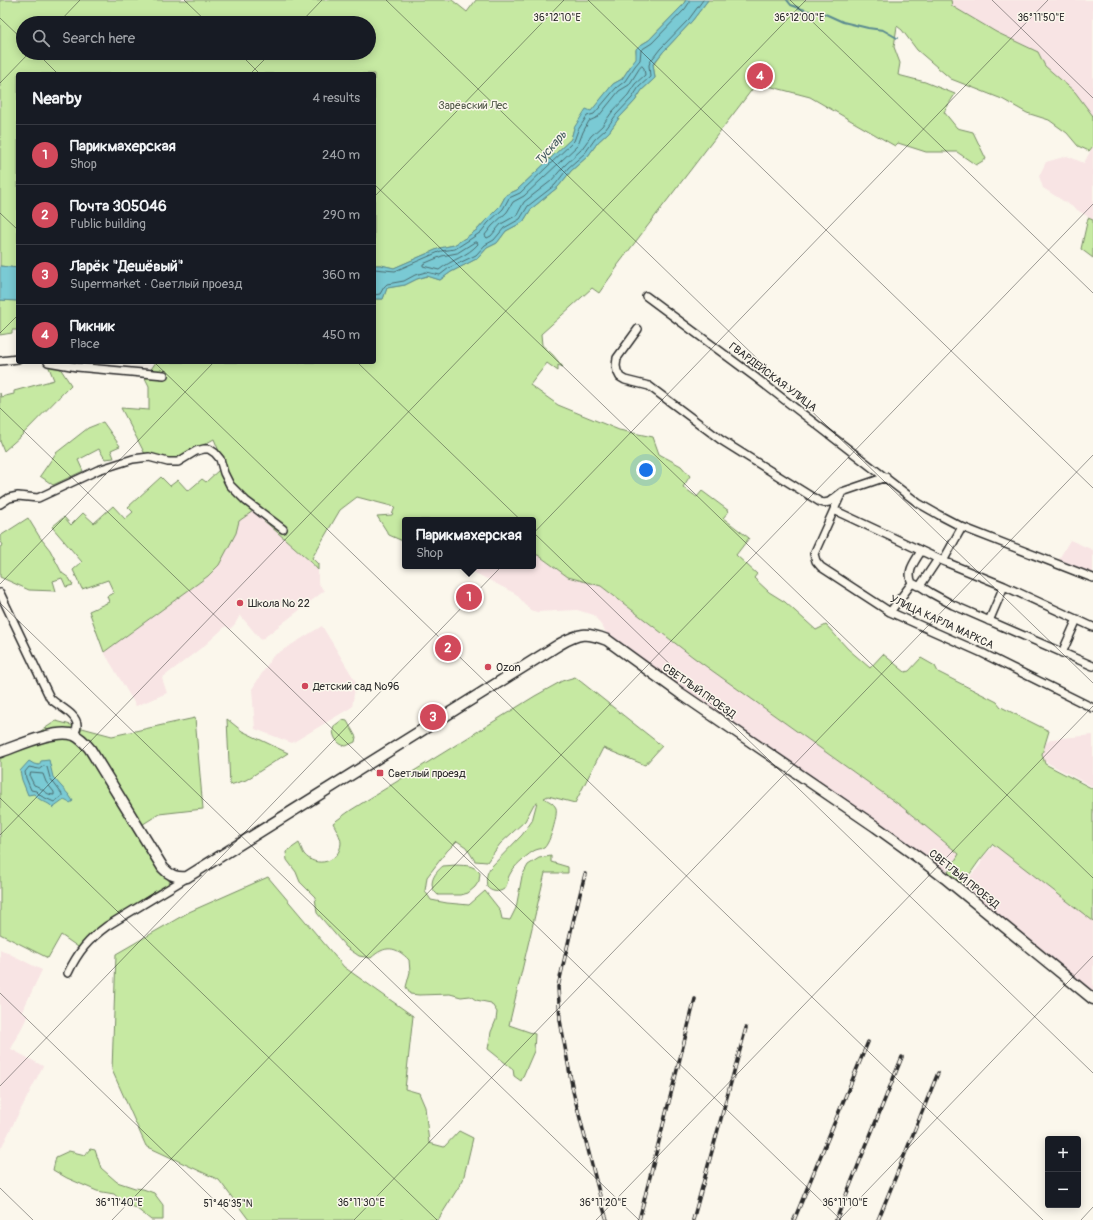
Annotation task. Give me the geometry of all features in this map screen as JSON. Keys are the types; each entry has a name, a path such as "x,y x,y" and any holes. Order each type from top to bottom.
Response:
{"street":[{"name":"ГВАРДЕЙСКАЯ УЛИЦА","path":"646,296 886,477"},
{"path":"638,328 617,358 616,366 620,377 625,380 649,386 721,440 820,502 829,502 842,492 886,477 918,502 939,515 962,526 1093,578"},
{"path":"0,362 16,359"},
{"path":"60,364 164,375"},
{"path":"0,504 10,498 18,496 38,498 98,470 132,459 149,457 168,462 178,462 196,451 209,449 220,459 224,473 230,485 246,501 283,529"},
{"name":"УЛИЦА КАРЛА МАРКСА","path":"842,492 814,554 816,561 821,567 890,612 982,653 1093,708"},
{"path":"834,510 941,560 1004,586 1093,626"},
{"path":"920,586 941,560 962,526"},
{"path":"890,612 912,583 910,571 921,551"},
{"name":"УЛИЦА КАРЛА МАРКСА","path":"912,583 953,605 1093,666"},
{"path":"989,621 1004,586"},
{"path":"0,593 50,698 69,712 77,722 74,735 63,733 52,734 0,752"},
{"path":"1062,653 1077,619"},
{"name":"СВЕТЛЫЙ ПРОЕЗД","path":"74,735 83,741 90,749 163,868 174,876 180,878 187,877 560,644 578,635 595,635 607,640 680,693 876,827 945,878 1093,999"},
{"path":"68,973 74,959 81,949 107,926 193,874"}],"shaded area":[{"path":"951,0 1093,0 1093,116 1075,92 1045,66 1038,52 996,32 951,6"},
{"path":"1093,146 1093,220 1043,188 1039,176 1046,162 1067,156 1084,163"},
{"name":"Школа № 22","path":"253,510 318,570 318,582 324,591 261,640 240,615 230,629 226,626 205,645 162,678 167,693 136,706 104,652 208,576 236,533 239,521"},
{"path":"1070,540 1093,550 1093,574 1059,559"},
{"path":"537,555 568,577 601,586 693,657 901,806 959,854 944,875 608,635 594,615 577,610 537,612 530,610 516,594 468,569 536,569"},
{"name":"Детский сад №96","path":"322,626 356,682 352,707 292,743 255,729 252,689 273,656"},
{"path":"1093,735 1093,787 1042,760 1042,754 1046,743 1052,739"},
{"path":"996,844 1093,920 1093,994 962,886 980,865 983,857"},
{"path":"0,949 42,970 22,1012 28,1015 11,1049 43,1066 0,1150"}],"green space":[{"name":"Зарёвский Лес","path":"0,0 452,0 467,12 476,0 686,0 649,40 639,46 636,50 637,59 622,79 613,84 591,112 574,128 571,139 517,190 506,195 500,206 478,229 454,245 440,248 394,268 376,265 376,72 16,72 16,268 0,266"},
{"path":"708,0 951,0 952,6 996,32 1038,52 1045,66 1075,92 1093,116 1093,146 1089,151 1078,146 1067,133 1049,120 1027,113 1002,99 951,79 917,50 902,30 897,26 894,47 900,63 898,75 925,82 955,94 944,112 957,128 973,132 986,159 976,165 957,152 926,152 898,143 895,146 810,97 757,83 617,266 599,293 592,288 541,334 542,345 563,367 558,365 558,371 547,363 530,385 558,405 619,430 653,437 659,454 681,466 690,476 683,487 697,497 702,491 729,511 723,518 749,538 736,555 757,574 754,578 769,592 785,602 816,630 826,625 848,649 870,668 883,654 905,672 909,671 921,658 935,666 938,672 997,702 1001,707 1049,731 1042,754 1045,764 1093,789 1093,921 993,844 962,885 947,874 959,854 901,806 693,657 601,586 568,577 536,555 536,517 402,517 402,541 389,535 377,516 392,515 395,507 357,497 340,510 312,558 318,564 318,570 310,561 253,511 239,521 236,533 219,565 208,576 104,652 89,611 109,602 107,596 114,593 108,580 82,589 73,570 82,562 52,527 64,517 71,525 83,513 94,523 113,506 125,519 133,512 128,507 161,477 170,486 178,480 188,491 202,479 206,482 220,469 251,508 230,478 214,439 176,460 145,454 121,408 149,410 149,386 145,378 155,364 376,364 376,299 383,299 387,288 405,285 417,279 428,276 440,280 451,272 478,258 487,248 497,243 506,231 523,222 531,209 558,187 571,171 588,156 598,142 609,132 619,118 635,101 642,90 655,78 653,65 692,21"},
{"path":"1088,218 1093,220 1093,258 1081,249"},
{"path":"0,300 16,301 16,330 12,330 12,333 0,335"},
{"path":"48,365 58,365 71,385 21,436 4,451 0,441 0,393 1,397 14,394 14,391 54,380"},
{"path":"103,422 120,446 111,450 114,458 105,459 99,449 78,460 83,471 53,485 40,476 56,453 88,428"},
{"path":"28,518 50,550 62,573 69,578 73,585 66,587 62,578 53,581 56,591 29,590 0,577 0,547 3,545 0,540 0,536"},
{"path":"575,677 662,746 645,765 603,748 575,803 548,796 544,798 552,803 556,808 555,822 549,841 544,848 536,850 526,856 517,865 510,874 504,889 493,891 487,887 486,879 488,873 490,868 522,835 532,821 537,802 534,804 525,821 500,844 487,862 475,861 466,847 457,841 447,851 427,877 425,891 431,900 469,905 485,891 500,910 502,919 510,920 516,908 522,876 528,865 539,858 551,856 551,862 568,867 568,873 545,873 509,1025 535,1034 534,1051 521,1081 514,1076 513,1069 488,1049 497,1012 491,1003 476,1000 470,996 461,997 450,994 410,994 406,987 410,972 409,960 400,952 386,949 371,958 359,956 346,947 317,913 315,897 300,882 296,872 287,860 286,852 299,843 304,854 309,859 321,862 332,859 340,850 341,843 333,823 351,810 535,696 562,681"},
{"path":"195,718 203,809 159,814 137,828 171,884 157,890 90,934 81,949 61,935 48,958 0,934 0,758 56,721 112,736"},
{"path":"227,719 242,731 288,753 246,780 230,785"},
{"path":"342,720 347,721 356,737 355,742 346,746 337,742 333,733 334,726"},
{"path":"456,865 474,868 480,873 479,881 468,893 461,895 438,895 432,884 434,876 443,866"},
{"path":"268,877 344,967 413,1016 405,1089 419,1093 425,1107 429,1143 444,1147 459,1131 473,1138 463,1180 438,1220 249,1220 219,1180 146,1146 112,1070 116,954 189,912"},
{"path":"90,1149 95,1150 101,1168 117,1182 154,1193 163,1205 163,1220 151,1220 136,1208 123,1202 114,1194 97,1191 53,1170 56,1157 69,1151 85,1155"}],"water":[{"path":"686,0 708,0 692,21 653,64 655,78 642,90 635,101 619,118 609,132 598,142 588,156 571,171 558,187 531,209 523,222 506,231 497,243 487,248 478,258 451,272 440,280 427,276 405,285 387,288 383,299 376,299 376,265 394,268 440,248 454,245 478,229 500,206 506,195 517,190 571,139 574,128 586,109 591,111 613,84 622,79 636,59 636,49 649,40"},
{"path":"0,266 16,268 16,301 0,300"},
{"path":"49,760 53,777 73,801 70,803 64,800 53,808 34,794 28,795 20,771 29,761 39,765 41,761"}],"waterway":[{"path":"787,0 791,5 805,10 814,13 823,13 843,22 883,30 897,38"}],"railway":[{"path":"585,874 558,987 560,1020 573,1091 607,1220"},
{"path":"639,1220 695,999"},
{"path":"693,1220 746,1028"},
{"path":"794,1220 868,1042"},
{"path":"836,1220 902,1057"},
{"path":"878,1220 938,1073"}],"place":[{"name":"Пикник","path":"760,76"},
{"name":"Парикмахерская","path":"469,597"},
{"name":"Школа № 22","path":"240,603"},
{"name":"Почта 305046","path":"448,648"},
{"name":"Ozon","path":"488,667"},
{"name":"Детский сад №96","path":"305,686"},
{"name":"Ларёк \"Дешёвый\"","path":"433,717"},
{"name":"Светлый проезд","path":"380,773"}],"water label":[{"name":"Тускарь","path":"551,148"}]}
